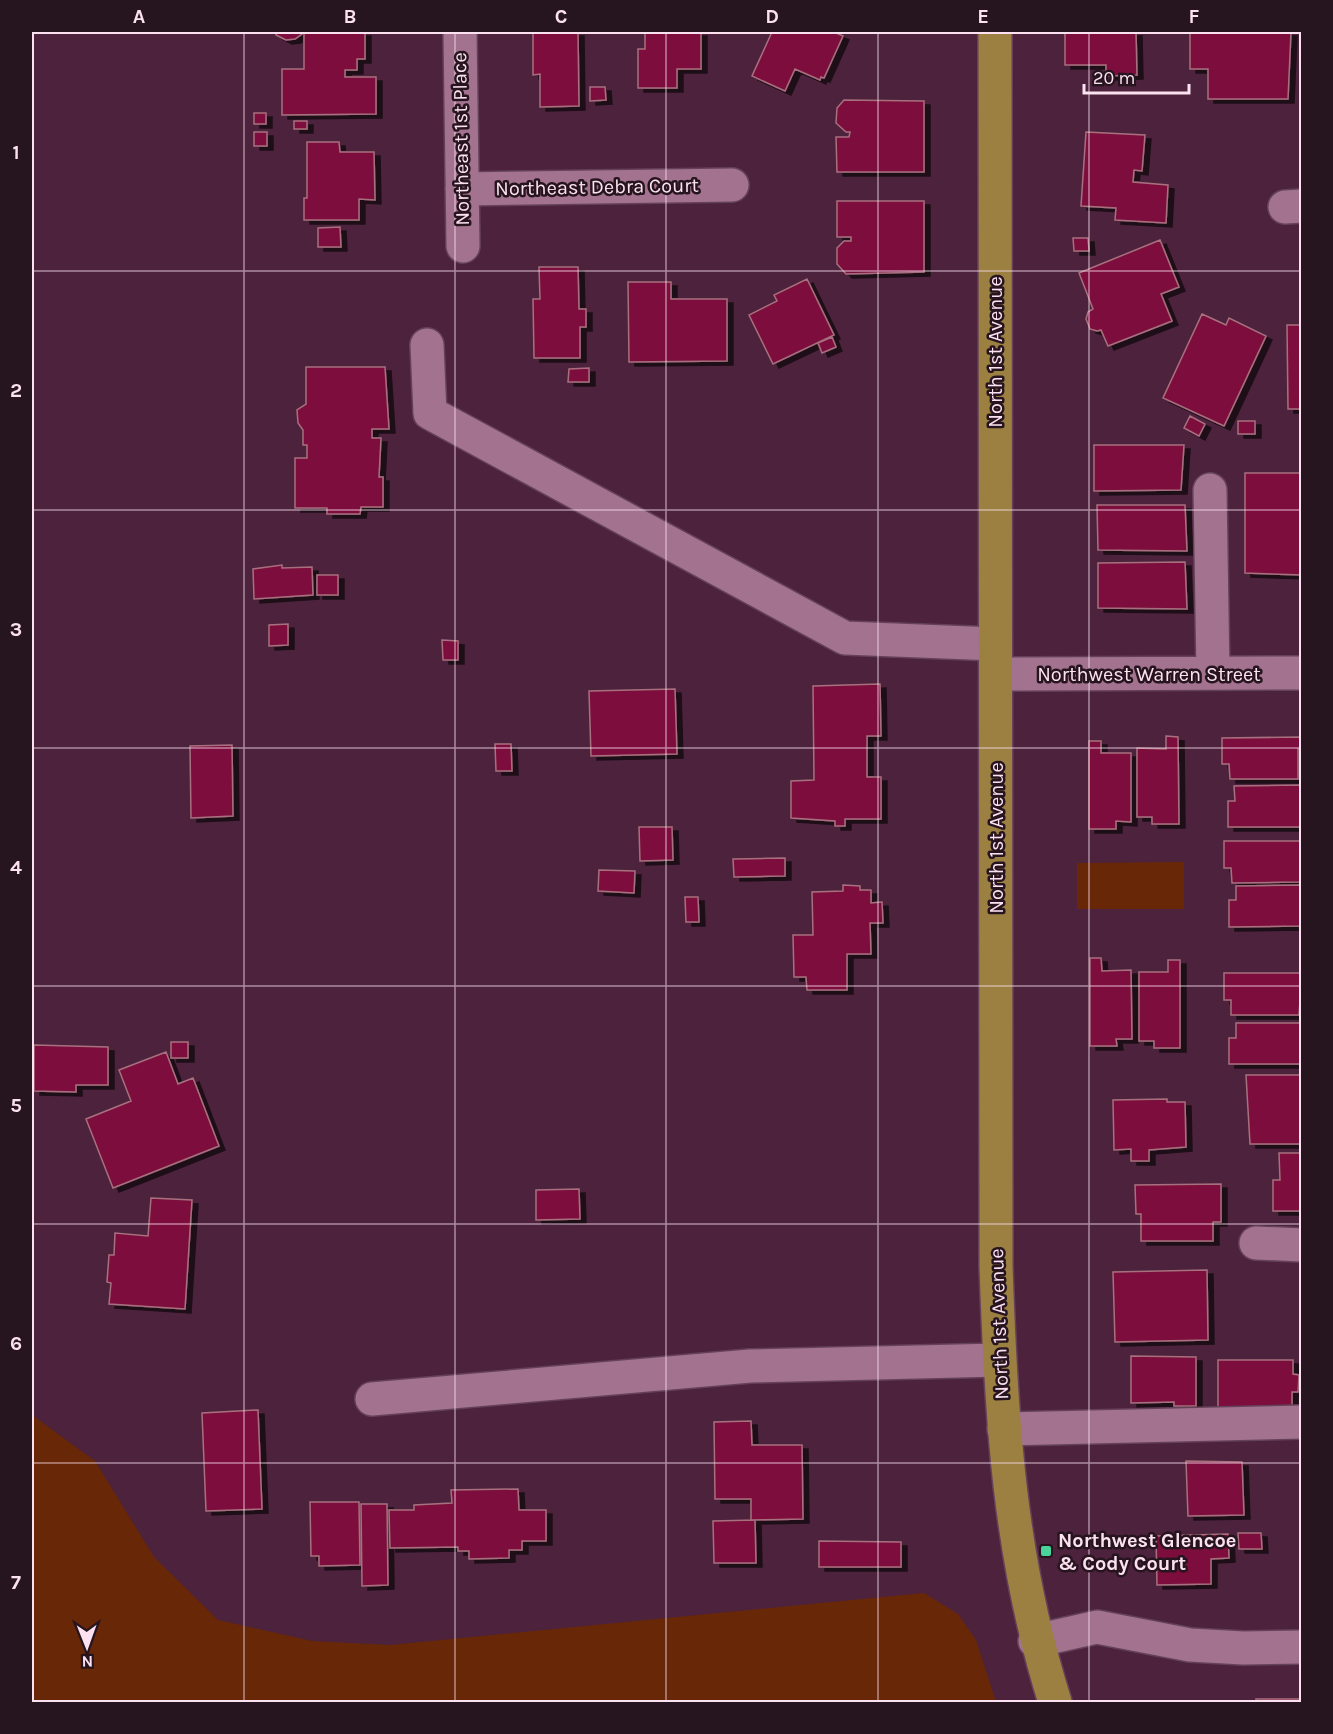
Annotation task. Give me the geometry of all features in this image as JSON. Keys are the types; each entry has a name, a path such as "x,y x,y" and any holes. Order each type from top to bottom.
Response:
{"main road":[{"name":"North 1st Avenue","path":"995,32 996,1266 999,1360 1007,1483 1016,1542 1035,1641 1055,1702"}],"street":[{"name":"Northeast 1st Place","path":"460,32 463,246"},
{"name":"Northeast Debra Court","path":"462,189 732,185"},
{"name":"Northwest Warren Street","path":"427,345 430,413 845,638 996,659 1213,673 1302,673"},
{"path":"1210,490 1213,673"},
{"path":"1256,1243 1302,1245"},
{"path":"372,1399 750,1366 999,1360"},
{"path":"1004,1429 1302,1422"},
{"path":"1035,1641 1097,1627 1190,1645 1243,1648 1302,1647"}],"shaded area":[{"path":"1184,862 1184,909 1077,909 1077,863"},
{"path":"32,1415 95,1461 154,1557 218,1620 312,1641 390,1645 924,1593 958,1614 976,1640 996,1702 32,1702"}],"building":[{"path":"276,32 302,32 302,34 295,39 286,40 276,35"},
{"path":"304,32 365,32 365,59 357,59 357,70 345,70 345,77 376,77 376,114 282,115 282,69 304,69"},
{"path":"533,32 578,32 579,106 540,107 540,74 533,75"},
{"path":"645,32 701,32 701,69 677,69 677,88 638,88 638,49 645,49"},
{"path":"772,32 834,32 843,36 824,78 821,77 820,80 795,69 785,91 752,76"},
{"path":"1065,32 1136,32 1137,75 1106,76 1106,65 1065,65"},
{"path":"1190,32 1291,32 1288,99 1208,99 1208,69 1190,69"},
{"path":"590,87 605,87 606,100 590,101"},
{"path":"844,100 924,101 924,172 837,172 836,137 849,137 850,132 846,132 836,123 837,108"},
{"path":"254,113 266,113 266,124 254,124"},
{"path":"294,121 307,121 307,129 294,129"},
{"path":"254,132 267,132 267,146 254,146"},
{"path":"1086,132 1145,135 1142,171 1134,170 1133,182 1168,185 1166,223 1115,220 1116,208 1081,206"},
{"path":"307,142 339,142 340,152 374,152 375,200 359,199 359,220 304,220 304,198 307,198"},
{"path":"837,201 924,201 924,272 846,274 837,264 837,248 844,241 851,241 851,237 837,237"},
{"path":"340,227 341,247 318,247 318,228"},
{"path":"1073,238 1088,238 1089,251 1074,251"},
{"path":"1160,240 1179,287 1161,294 1172,321 1108,346 1101,330 1090,329 1086,319 1088,312 1093,309 1079,273"},
{"path":"539,267 578,267 579,309 586,309 586,327 580,327 580,358 534,358 533,299 540,299"},
{"path":"807,279 834,335 773,364 749,315 777,301 774,295"},
{"path":"628,282 671,282 671,299 727,299 727,361 629,362"},
{"path":"1202,314 1226,325 1229,318 1266,336 1224,426 1163,398"},
{"path":"1287,325 1302,325 1302,409 1288,409"},
{"path":"832,337 836,347 822,353 818,343"},
{"path":"306,367 385,367 389,429 372,429 372,438 381,438 379,477 383,477 383,507 361,507 360,514 327,514 327,508 295,508 295,458 307,458 307,445 303,445 303,430 298,423 297,410 306,404"},
{"path":"589,368 589,382 568,382 569,369"},
{"path":"1190,416 1205,424 1199,436 1184,428"},
{"path":"1238,421 1255,421 1255,434 1238,434"},
{"path":"1094,445 1184,445 1181,490 1094,491"},
{"path":"1245,473 1302,473 1302,575 1245,573"},
{"path":"1097,505 1185,505 1187,551 1098,550"},
{"path":"1185,562 1187,609 1098,608 1098,563"},
{"path":"282,565 282,568 312,567 313,595 254,599 253,569"},
{"path":"317,575 338,575 338,595 317,595"},
{"path":"288,624 288,645 269,646 269,625"},
{"path":"442,640 458,641 458,660 443,660"},
{"path":"880,684 881,736 867,736 867,777 881,777 881,819 845,819 845,826 835,826 835,821 791,818 791,781 814,780 813,686"},
{"path":"675,689 677,754 591,756 589,691"},
{"path":"1166,736 1178,737 1179,824 1152,824 1152,817 1137,817 1137,748 1166,749"},
{"path":"1302,737 1302,749 1298,749 1298,779 1230,779 1229,764 1222,764 1222,738"},
{"path":"1089,741 1101,741 1101,753 1131,753 1131,822 1116,821 1116,829 1089,829"},
{"path":"495,744 511,744 512,771 496,771"},
{"path":"232,745 233,816 191,818 190,746"},
{"path":"1302,785 1302,827 1228,827 1228,801 1235,801 1234,786"},
{"path":"639,827 672,827 673,860 640,861"},
{"path":"1224,841 1302,841 1300,882 1232,883 1231,868 1224,868"},
{"path":"785,858 785,876 734,877 733,859"},
{"path":"599,870 635,871 634,893 598,891"},
{"path":"843,885 860,886 860,890 871,890 871,903 882,902 883,923 870,923 871,954 847,954 847,990 807,990 806,977 794,977 793,935 813,935 812,892 843,891"},
{"path":"1302,885 1302,926 1229,927 1229,900 1236,900 1236,886"},
{"path":"685,897 698,897 699,922 686,922"},
{"path":"1090,958 1101,958 1102,971 1131,970 1132,1039 1116,1039 1117,1046 1090,1046"},
{"path":"1168,960 1180,960 1180,1048 1154,1048 1154,1041 1139,1041 1139,972 1168,972"},
{"path":"1224,973 1302,973 1299,1015 1231,1015 1231,1000 1224,1000"},
{"path":"1236,1023 1302,1023 1302,1064 1229,1064 1229,1038 1236,1038"},
{"path":"171,1042 188,1042 188,1058 171,1058"},
{"path":"34,1045 108,1047 108,1085 76,1085 76,1092 34,1091"},
{"path":"166,1052 178,1084 193,1078 219,1146 113,1188 86,1119 131,1101 119,1070"},
{"path":"1246,1075 1302,1075 1302,1144 1250,1144"},
{"path":"1167,1099 1167,1102 1185,1102 1186,1147 1149,1150 1149,1161 1131,1161 1131,1149 1114,1150 1113,1100"},
{"path":"1279,1153 1302,1153 1302,1211 1273,1211 1273,1180 1280,1180"},
{"path":"1221,1184 1221,1222 1213,1222 1213,1241 1141,1241 1141,1214 1136,1214 1135,1185"},
{"path":"579,1189 580,1219 536,1220 536,1190"},
{"path":"151,1198 192,1200 185,1309 109,1304 111,1283 107,1282 109,1255 114,1255 115,1233 148,1236"},
{"path":"1207,1270 1208,1340 1115,1342 1113,1272"},
{"path":"1131,1356 1196,1357 1196,1406 1174,1406 1174,1402 1131,1403"},
{"path":"1218,1360 1293,1360 1293,1374 1299,1375 1298,1392 1292,1392 1292,1407 1218,1407"},
{"path":"258,1410 262,1509 206,1511 202,1413"},
{"path":"751,1421 752,1445 802,1445 803,1519 751,1520 751,1499 715,1499 714,1422"},
{"path":"1186,1461 1242,1462 1244,1515 1188,1516"},
{"path":"518,1489 519,1510 546,1510 546,1541 522,1541 522,1550 509,1550 509,1558 469,1559 469,1551 458,1551 458,1547 390,1548 389,1510 414,1510 414,1505 452,1503 451,1490"},
{"path":"310,1502 359,1502 360,1565 319,1566 319,1556 311,1556"},
{"path":"361,1504 387,1504 388,1585 362,1586"},
{"path":"755,1520 756,1563 714,1563 713,1521"},
{"path":"1238,1533 1261,1533 1262,1549 1239,1549"},
{"path":"1228,1534 1229,1558 1211,1559 1211,1584 1157,1585 1156,1536"},
{"path":"819,1541 901,1542 901,1567 819,1567"},
{"path":"1256,1699 1302,1699 1302,1702 1256,1702"}],"place":[{"name":"Northwest Glencoe & Cody Court","path":"1046,1551"}]}
